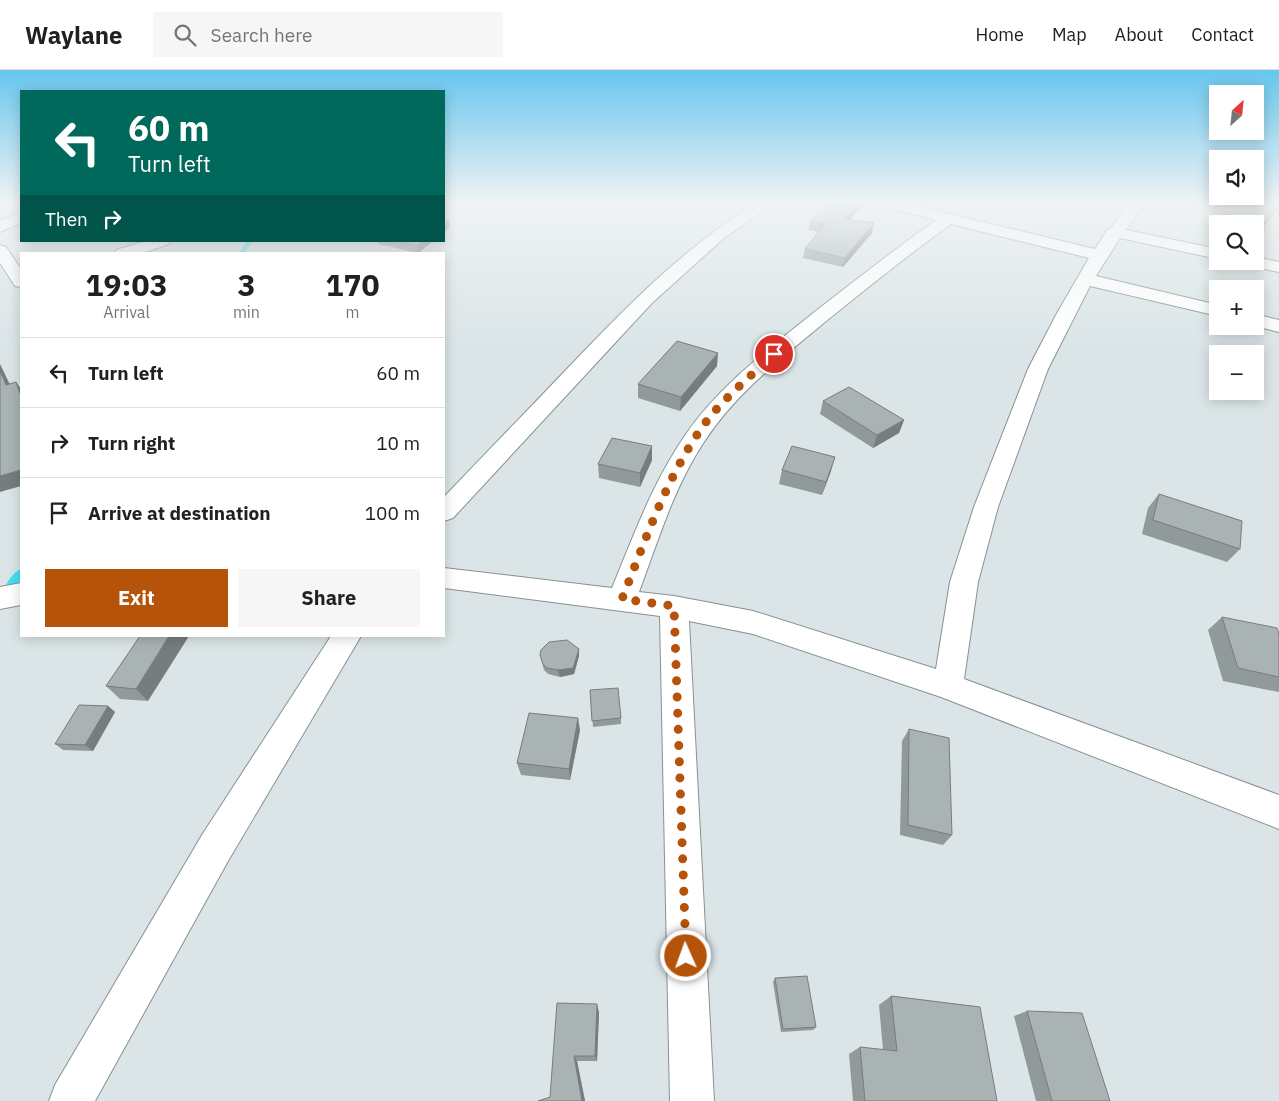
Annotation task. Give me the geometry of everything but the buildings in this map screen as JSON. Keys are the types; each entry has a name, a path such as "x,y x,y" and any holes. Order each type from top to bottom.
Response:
{"street":[{"path":"445,511 640,303 702,249"},
{"path":"622,599 677,468 707,422 738,388 774,354 904,249"},
{"path":"1075,249 1099,255"},
{"path":"948,686 964,582 986,507 1038,369 1103,249"},
{"path":"1195,249 1209,252"},
{"path":"0,250 20,280"},
{"path":"1264,264 1279,267"},
{"path":"1085,279 1209,309"},
{"path":"1264,322 1279,326"},
{"path":"445,578 674,606 753,623 948,686 1279,812"},
{"path":"0,598 20,594"},
{"path":"674,606 692,1101"},
{"path":"71,1101 214,848 346,637"}],"waterway":[{"path":"11,585 20,574"}],"route":[{"path":"686,956 674,606 622,599 677,468 707,422 738,388 774,354"}]}
